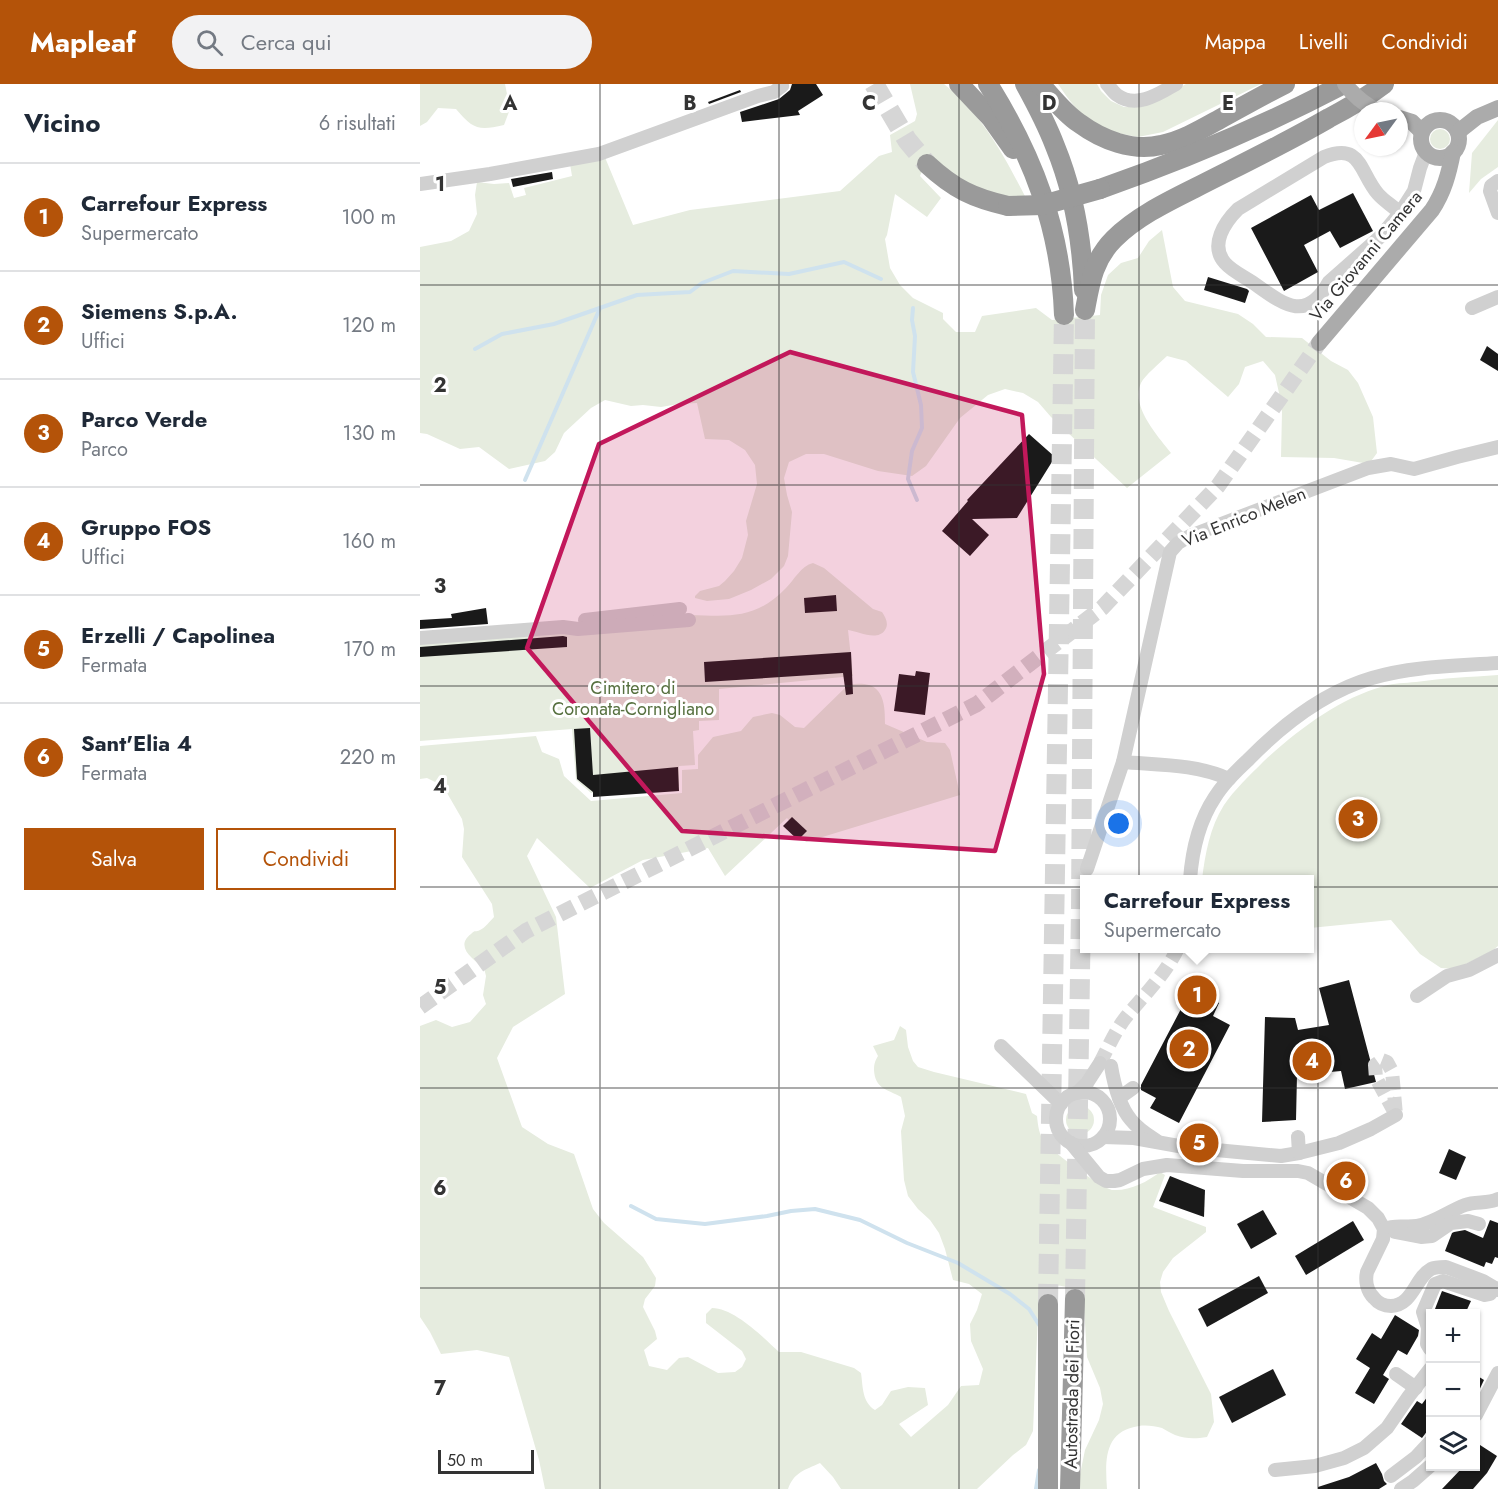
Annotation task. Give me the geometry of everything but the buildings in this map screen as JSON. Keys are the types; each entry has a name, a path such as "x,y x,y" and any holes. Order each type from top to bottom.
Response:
{"highway":[{"path":"959,84 991,118 1040,188"},
{"path":"988,84 1019,138 1050,218 1058,253 1064,315"},
{"path":"1025,84 1055,145 1067,178 1075,209 1083,262 1085,310 1090,278 1101,256 1113,240 1132,224 1175,197 1302,134 1384,84"},
{"path":"1040,84 1078,123 1094,133 1107,140 1128,146 1143,147 1160,146 1186,136 1285,84"},
{"path":"927,164 957,189 979,199 1008,206 1043,205 1100,189 1211,147 1344,84"},
{"name":"Autostrada dei Fiori","path":"1070,1489 1075,1299"},
{"name":"Autostrada dei Fiori","path":"1048,1304 1048,1489"}],"main road":[{"path":"1344,84 1362,102"},
{"path":"1458,132 1477,117 1498,108"},
{"path":"1408,120 1422,132"},
{"path":"1434,120 1452,124 1458,132 1459,141 1448,156 1432,155 1421,143 1422,132 1428,123 1434,120"},
{"name":"Via Giovanni Camera","path":"1319,343 1432,210 1442,192 1453,152"},
{"name":"Via Giovanni Camera","path":"1432,155 1440,169 1442,192"}],"street":[{"path":"420,184 490,174 598,153 774,92 782,86 781,84"},
{"path":"1107,84 1116,95 1125,99 1145,100 1176,84"},
{"path":"1400,213 1378,195 1358,160 1346,152 1336,152 1238,209 1222,230 1219,240 1220,253 1224,262 1273,297 1296,306 1305,306 1315,302 1329,282 1380,236 1400,213 1414,191 1420,168 1432,155"},
{"path":"1498,182 1491,186 1490,191 1498,213"},
{"path":"1472,308 1498,297"},
{"name":"Via Enrico Melen","path":"1087,869 1123,762 1170,552 1178,543 1368,468 1391,464 1414,469 1498,447"},
{"path":"420,638 564,627 578,629 685,614"},
{"path":"1191,875 1194,850 1204,819 1215,796 1257,750 1313,706 1344,688 1395,672 1498,663"},
{"path":"1123,762 1187,767 1209,771 1229,779"},
{"path":"1417,996 1447,976 1469,970 1498,956"},
{"path":"1001,1046 1061,1104"},
{"path":"1071,1143 1078,1146 1089,1146 1107,1131 1108,1109 1100,1098 1098,1084 1100,1063 1088,1083 1061,1104 1057,1114 1057,1126 1062,1136 1071,1143 1102,1180 1110,1182 1120,1180 1137,1171 1160,1165 1243,1171 1301,1170 1368,1208 1384,1229 1383,1239 1366,1277 1371,1295 1381,1304 1393,1306 1403,1302 1425,1274 1439,1267 1446,1267 1483,1281 1497,1289 1485,1295 1443,1281 1435,1284 1424,1312 1426,1320"},
{"path":"1111,1066 1119,1098 1131,1120 1161,1144"},
{"path":"1119,1098 1132,1088"},
{"path":"1077,1093 1089,1093 1100,1098"},
{"path":"1107,1131 1120,1132 1134,1138 1161,1144 1281,1156 1299,1154 1339,1143 1396,1115"},
{"path":"1298,1137 1299,1154"},
{"path":"1089,1146 1095,1172"},
{"path":"1384,1229 1393,1226 1423,1225 1467,1204 1498,1199"},
{"path":"1384,1229 1421,1237 1432,1236 1451,1223 1468,1221 1479,1224"},
{"path":"1480,1407 1498,1373"},
{"path":"1396,1374 1416,1388"},
{"path":"1275,1470 1315,1466 1344,1458 1364,1448 1387,1428 1426,1375"},
{"path":"1391,1476 1426,1447"},
{"path":"1401,1489 1426,1470"}],"highlighted area":[{"path":"790,352 1022,415 1044,674 995,851 682,831 527,648 599,444"}],"green space":[{"path":"420,84 505,84 510,109 504,125 488,128 477,127 467,121 456,109 438,108 427,122 420,126"},
{"path":"910,84 944,84 958,97 992,138 1027,200 981,193 928,157 920,176 941,198 927,217 895,194 885,239 890,268 900,285 913,298 943,313 943,319 956,332 975,332 982,316 1036,308 1052,320 1100,315 1101,295 1108,275 1121,263 1138,258 1149,241 1162,230 1173,287 1185,301 1238,314 1266,337 1302,338 1331,361 1348,370 1358,383 1373,417 1377,453 1369,464 1334,458 1281,457 1282,412 1279,393 1275,375 1263,361 1245,367 1239,384 1228,397 1186,361 1167,356 1153,369 1141,383 1139,401 1147,420 1171,453 1127,488 1038,402 1023,393 1005,389 988,395 960,418 926,466 912,476 878,471 824,454 806,454 789,462 784,478 792,512 788,556 784,566 771,579 751,590 729,599 707,601 695,598 695,596 700,591 719,586 734,571 742,558 748,535 746,521 757,484 755,465 745,450 729,440 705,439 697,403 661,407 631,406 605,400 591,408 564,433 555,452 545,461 509,469 479,447 460,449 420,433 420,247 451,241 469,231 477,214 475,195 477,182 509,183 514,198 526,195 524,188 572,176 570,164 604,155 633,225 690,210 840,191 879,156 892,152 890,135 915,121 917,114"},
{"path":"1058,84 1097,84 1111,101 1124,107 1135,107 1186,84 1261,84 1163,132 1138,137 1112,132 1083,117"},
{"path":"1498,120 1498,167 1481,179 1469,193 1472,153"},
{"path":"1440,129 1447,132 1450,139 1447,146 1440,149 1433,146 1430,139 1433,132"},
{"name":"Cimitero di Coronata-Cornigliano","path":"813,563 824,568 873,609 882,612 887,626 885,630 872,636 848,630 853,676 719,689 719,720 699,721 699,730 693,731 695,765 679,766 679,786 591,793 576,780 572,729 420,741 420,643 690,615 741,614 764,606 786,588 801,570"},
{"path":"1498,675 1498,946 1492,951 1456,969 1441,968 1420,954 1391,920 1314,928 1314,875 1203,875 1209,841 1224,805 1264,761 1291,738 1320,716 1367,692 1388,685"},
{"path":"849,684 867,684 878,691 883,701 885,724 927,742 945,743 950,750 960,795 806,842 787,818 725,876 708,848 643,860 590,888 537,838 527,856 556,917 565,994 513,1027 497,1058 522,1127 548,1144 574,1154 593,1209 604,1223 643,1257 656,1278 655,1286 645,1299 643,1307 657,1339 644,1350 649,1366 667,1370 679,1358 688,1357 718,1373 735,1372 742,1367 746,1359 742,1351 706,1323 706,1314 712,1308 721,1309 748,1324 779,1352 801,1352 854,1368 861,1373 865,1398 875,1410 882,1405 891,1391 908,1387 925,1388 928,1405 899,1424 911,1437 948,1405 961,1386 979,1385 983,1369 971,1341 970,1324 982,1294 969,1284 953,1280 939,1233 908,1196 904,1180 901,1131 905,1116 901,1097 879,1085 874,1070 878,1056 873,1046 894,1040 900,1026 906,1030 908,1047 918,1067 1026,1094 1032,1113 1037,1116 1040,1134 1045,1143 1100,1184 1113,1190 1119,1190 1138,1185 1160,1172 1165,1175 1153,1207 1206,1227 1206,1232 1173,1258 1163,1272 1160,1282 1161,1292 1169,1311 1211,1394 1214,1422 1207,1437 1198,1438 1179,1436 1153,1426 1127,1429 1113,1440 1109,1448 1106,1468 1107,1489 1077,1489 1085,1450 1099,1420 1103,1404 1100,1388 1087,1357 1084,1306 1076,1289 1052,1286 1039,1291 1033,1431 1026,1445 977,1489 841,1489 820,1463 797,1475 788,1489 545,1489 539,1460 509,1357 477,1350 441,1354 420,1317 420,1026 436,1020 452,1027 470,1022 486,1004 483,995 486,976 484,968 467,953 464,944 474,931 484,928 494,917 492,904 462,857 464,829 462,819 443,786 427,778 420,779 420,746 536,736 542,752 559,759 564,776 591,801 682,793 682,770 698,769 698,755 713,737 741,731 753,717 772,713 780,715 795,727 804,728"},
{"path":"1080,1106 1090,1110 1094,1120 1090,1130 1080,1134 1070,1130 1066,1120 1070,1110"}],"waterway":[{"path":"475,349 502,334 554,324 637,295 690,292 702,283 733,271 789,274 844,262 881,279"},
{"path":"525,480 600,308"},
{"path":"913,308 912,320 915,336 913,372 921,405 922,428 912,451 908,479 917,500"},
{"path":"631,1206 656,1219 705,1224 815,1209 860,1220 907,1243 958,1263 1010,1294 1029,1309 1041,1328"},
{"path":"1036,1489 1039,1470"}],"tunnel":[{"path":"874,84 907,140 927,164"},
{"path":"1081,875 1085,310"},
{"path":"1048,1304 1064,315"},
{"path":"420,1007 526,931 977,704 1102,608 1218,486 1319,343"},
{"path":"1075,1299 1080,953"},
{"path":"1100,1063 1122,1022 1161,976 1176,953"},
{"path":"1382,1060 1387,1062 1392,1071 1396,1115 1376,1078 1375,1065 1382,1060"}],"place":[{"name":"Parco Verde","path":"1358,819"},
{"name":"Carrefour Express","path":"1197,995"},
{"name":"Siemens S.p.A.","path":"1189,1049"},
{"name":"Gruppo FOS","path":"1312,1061"},
{"name":"Erzelli / Capolinea","path":"1199,1143"},
{"name":"Sant'Elia 4","path":"1346,1181"}]}
